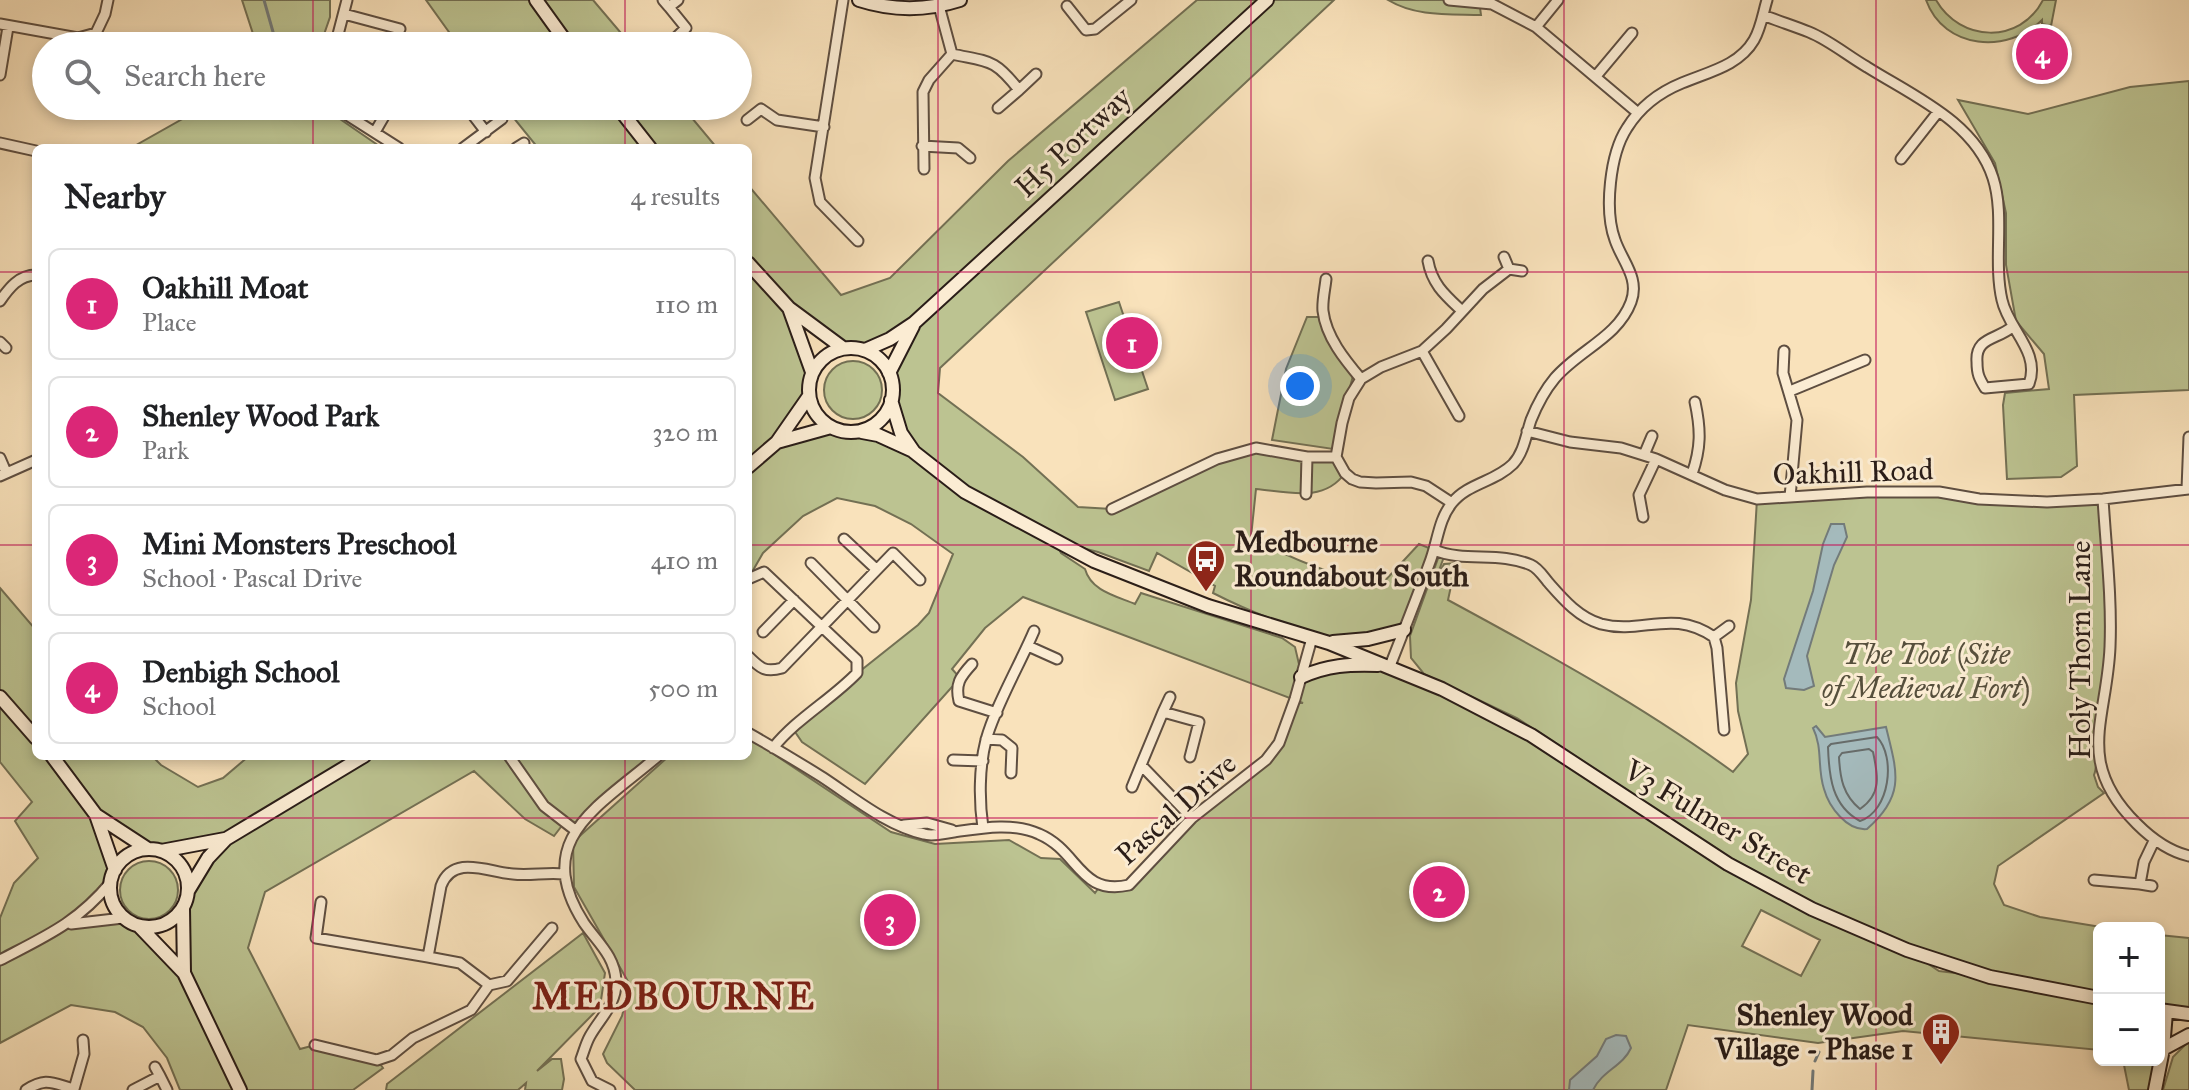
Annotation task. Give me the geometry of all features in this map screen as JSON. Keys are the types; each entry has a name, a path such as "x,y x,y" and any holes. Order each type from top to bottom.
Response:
{"street":[{"path":"96,32 108,0"},
{"path":"339,32 347,0"},
{"path":"536,0 559,32"},
{"path":"678,0 666,4 686,28 682,32"},
{"path":"843,0 815,178 820,202 858,241"},
{"path":"859,0 877,6 911,9 960,0"},
{"path":"1067,6 1086,30 1095,29 1131,0"},
{"name":"H5 Portway","path":"865,350 890,339 914,323 1267,0"},
{"path":"1449,0 1492,2 1536,27 1638,113"},
{"path":"1536,27 1558,0"},
{"path":"1301,677 1321,668 1342,664 1390,666 1443,518 1452,503 1471,488 1501,474 1515,462 1533,416 1552,383 1570,363 1612,331 1625,316 1633,297 1632,276 1614,239 1610,200 1617,151 1627,128 1638,113 1661,94 1727,65 1742,54 1753,42 1767,0"},
{"path":"938,3 952,54"},
{"path":"344,14 400,29"},
{"path":"1763,15 1812,33 1938,112 1970,139 1993,178 2000,291 2005,314 2031,357 2029,384 1985,388 1978,377 1976,353 1981,343 2004,334 2012,327"},
{"path":"0,75 4,26 41,32"},
{"path":"1596,76 1632,33"},
{"path":"952,54 991,62 1002,69 1019,90"},
{"path":"924,169 923,92 935,71 952,54"},
{"path":"998,108 1036,74"},
{"path":"752,116 761,109 777,120 824,127"},
{"path":"1901,159 1938,112"},
{"path":"356,120 393,144"},
{"path":"375,132 382,120"},
{"path":"477,120 486,132"},
{"path":"472,144 501,120"},
{"path":"628,120 647,144"},
{"path":"0,143 32,150"},
{"path":"922,146 958,148 970,158"},
{"path":"1504,257 1509,269"},
{"path":"1428,261 1430,274 1438,289 1462,311"},
{"path":"752,268 789,308 843,348"},
{"path":"1452,503 1426,486 1411,482 1360,482 1345,473 1336,457 1349,398 1361,379 1381,367 1422,351 1483,289 1509,269 1522,271"},
{"path":"0,301 12,285 32,275"},
{"path":"1326,279 1323,310 1328,328 1341,355 1361,379"},
{"path":"752,464 777,442 809,396 812,372 789,308"},
{"name":"H5 Portway","path":"889,373 914,323"},
{"path":"812,372 830,353 843,348 865,350 883,363 889,373 891,400 901,433 914,452"},
{"path":"1422,351 1459,416"},
{"path":"1784,351 1783,373 1797,420 1790,497"},
{"path":"1790,391 1865,360"},
{"path":"809,396 821,419 831,427 878,435 914,452 965,492 1094,561 1168,591 1312,638"},
{"path":"858,431 879,421 891,400"},
{"path":"1692,474 1700,451 1701,430 1695,402"},
{"path":"777,442 831,427"},
{"name":"Oakhill Road","path":"1527,431 1570,442 1621,448 1656,459 1725,490 1757,499 1867,492 1939,492 2007,501 2103,499 2188,489"},
{"path":"1644,455 1652,436"},
{"path":"2188,489 2189,437"},
{"path":"1112,509 1217,459 1256,448 1307,457 1336,457"},
{"path":"1306,494 1307,457"},
{"path":"0,458 3,474 32,462"},
{"path":"1643,517 1639,495 1656,459"},
{"name":"Holy Thorn Lane","path":"2103,499 2111,610 2098,759 2121,808 2154,841 2189,856"},
{"path":"844,539 876,569"},
{"path":"1434,550 1451,557 1508,557 1535,567 1584,617 1600,623 1619,627 1668,622 1686,624 1714,637"},
{"path":"752,660 760,669 771,672 782,668 893,553 920,580"},
{"path":"811,563 874,627"},
{"path":"752,577 764,572 857,660 857,673 791,726 773,748"},
{"path":"763,632 794,600"},
{"path":"1714,637 1729,626"},
{"path":"1329,643 1368,639 1404,630"},
{"path":"983,828 981,813 986,739 1034,631"},
{"path":"1714,637 1724,730"},
{"name":"V3 Fulmer Street","path":"1312,638 1390,666 1442,689 1531,735 1728,864 1812,909 1907,950 1990,977 2093,997"},
{"name":"Pascal Drive","path":"752,735 901,826 927,836 1017,827 1040,834 1061,846 1084,875 1100,886 1115,888 1129,885 1192,818 1266,760 1284,731 1312,638"},
{"path":"1028,646 1057,659"},
{"path":"972,664 960,678 956,690 959,701 997,713"},
{"path":"0,697 32,733"},
{"path":"1132,787 1170,697"},
{"path":"1190,757 1202,711"},
{"path":"1163,712 1199,722"},
{"path":"986,739 1002,740 1012,748 1011,773"},
{"path":"55,760 96,815 113,876 111,895 115,907 123,918 139,926 184,973 240,1090"},
{"path":"184,973 183,909 188,891 208,858 226,839 357,760"},
{"path":"512,760 544,806 575,830"},
{"path":"610,1090 592,1081 581,1059 589,1037 610,1008 617,983 613,963 571,902 564,874 564,853 575,830 654,760"},
{"path":"953,760 983,761"},
{"path":"1141,765 1192,818"},
{"path":"96,815 154,850 173,857 187,878 188,891"},
{"path":"0,960 65,926 92,905 128,855 226,839"},
{"path":"2140,884 2144,862 2154,841"},
{"path":"428,957 441,886 451,870 465,866 516,875 564,874"},
{"path":"2094,880 2152,886"},
{"path":"321,902 316,938 460,963 489,985"},
{"path":"139,926 164,925 183,909"},
{"path":"65,926 123,918"},
{"path":"315,1045 377,1060 392,1055 413,1038 471,1010 489,985 507,981 552,928"},
{"path":"2165,1011 2189,1014"},
{"path":"2165,1048 2189,1035"},
{"path":"26,1090 40,1081 46,1081 75,1090 84,1054 83,1040"},
{"path":"2155,1090 2160,1066"},
{"path":"133,1090 158,1072 167,1090"}],"green space":[{"path":"242,0 330,0 330,17 325,32 252,32"},
{"path":"426,0 593,0 620,32 449,32"},
{"name":"The Toot (Site of Medieval Fort)","path":"1197,0 1334,0 940,368 938,393 1023,457 1078,507 1112,509 1217,459 1256,448 1336,457 1345,473 1327,489 1293,493 1256,489 1251,537 1315,566 1382,584 1419,544 1434,550 1404,630 1368,639 1350,639 1310,631 1247,609 1213,593 1215,586 1157,553 1149,571 1098,552 1055,541 1061,553 1085,569 1098,588 1112,595 1135,604 1141,593 1282,638 1295,647 1302,677 1321,668 1390,666 1531,735 1728,864 1907,950 1939,971 1987,977 1827,910 1727,856 1517,718 1424,674 1411,658 1410,636 1440,553 1445,554 1434,584 1444,564 1456,563 1448,600 1558,660 1733,772 1748,754 1738,711 1736,683 1751,600 1757,499 1939,492 1979,499 2103,499 2111,610 2094,775 2104,793 1998,866 1994,884 2004,905 2040,917 2093,926 2093,1049 1903,1031 1818,1043 1688,1025 1666,1090 635,1090 607,1063 603,1054 622,1016 630,985 574,887 573,842 665,760 752,760 752,740 891,832 935,844 1009,840 1041,858 1060,859 1095,893 1100,886 1129,885 1192,818 1266,760 1294,703 1303,703 1023,597 985,628 952,669 960,678 865,784 802,742 791,726 918,625 929,613 953,554 911,524 875,506 837,498 803,516 763,553 752,572 752,190 841,295 890,278 1008,161","holes":["790,309 843,348 865,350 913,325 889,373 891,400 913,450 858,431 831,427 778,440 809,396 812,372","1761,910 1820,940 1801,976 1742,946"]},
{"path":"1388,0 1479,0 1481,15 1421,12"},
{"path":"1926,0 1936,0 1960,24 1990,33 2020,25 2033,15 2043,0 2056,0 2051,26 2042,24 2042,20 2012,38 1978,42 1947,29 1935,17"},
{"path":"2189,81 2189,390 2074,395 2077,466 2061,477 2007,479 2005,393 2049,389 2044,354 2016,321 2006,265 2006,213 1995,163 1958,100 2028,114 2130,87"},
{"path":"181,120 341,120 376,144 138,144"},
{"path":"515,120 694,120 714,144 535,144"},
{"path":"1119,302 1148,389 1115,400 1086,312"},
{"path":"1307,317 1319,317 1334,349 1353,376 1333,449 1272,440 1286,369"},
{"path":"853,361 874,369 882,390 874,411 853,419 832,411 824,390 832,369"},
{"path":"0,588 32,625 32,760 156,760 198,787 223,778 244,760 654,760 575,830 564,823 554,836 525,819 474,771 265,892 248,948 300,1049 315,1045 377,1060 383,1068 353,1090 180,1090 167,1058 143,1027 115,1012 71,1005 0,1043 0,918 14,883 38,858 15,821 32,802 0,762","holes":["94,818 148,849 161,845 225,840 188,891 183,909 183,972 139,926 123,918 70,923 111,882 115,870"]},
{"path":"149,861 170,869 178,890 170,911 149,919 128,911 120,890 128,869"},
{"path":"583,933 605,973 600,1007 537,1071 552,1059 561,1059 562,1090 525,1090 526,1083 518,1090 386,1090 387,1084"},
{"path":"2165,936 2189,938 2189,1014 2167,1012 2165,1025"},
{"path":"2189,1041 2189,1090 2163,1090 2173,1057"},
{"path":"2124,1066 2159,1066 2155,1090 2129,1090"}],"water":[{"path":"1831,524 1844,524 1847,537 1834,565 1807,656 1814,686 1804,690 1786,688 1784,679"},
{"path":"1816,726 1825,737 1886,727 1895,770 1893,794 1888,805 1867,829 1846,822 1826,796 1813,728"},
{"path":"1616,1035 1626,1036 1631,1048 1623,1059 1593,1090 1569,1090 1570,1080 1597,1056 1606,1039"}],"waterway":[{"path":"264,0 273,32"},
{"path":"1815,1061 1819,1052"},
{"path":"1812,1090 1813,1071"}],"place":[{"name":"Denbigh School","path":"2042,54"},
{"name":"Oakhill Moat","path":"1132,343"},
{"name":"Medbourne Roundabout South","path":"1206,593"},
{"name":"Shenley Wood Park","path":"1439,892"},
{"name":"Mini Monsters Preschool","path":"890,920"},
{"name":"Shenley Wood Village - Phase 1","path":"1941,1066"}],"district":[{"name":"MEDBOURNE","path":"674,996"}]}
